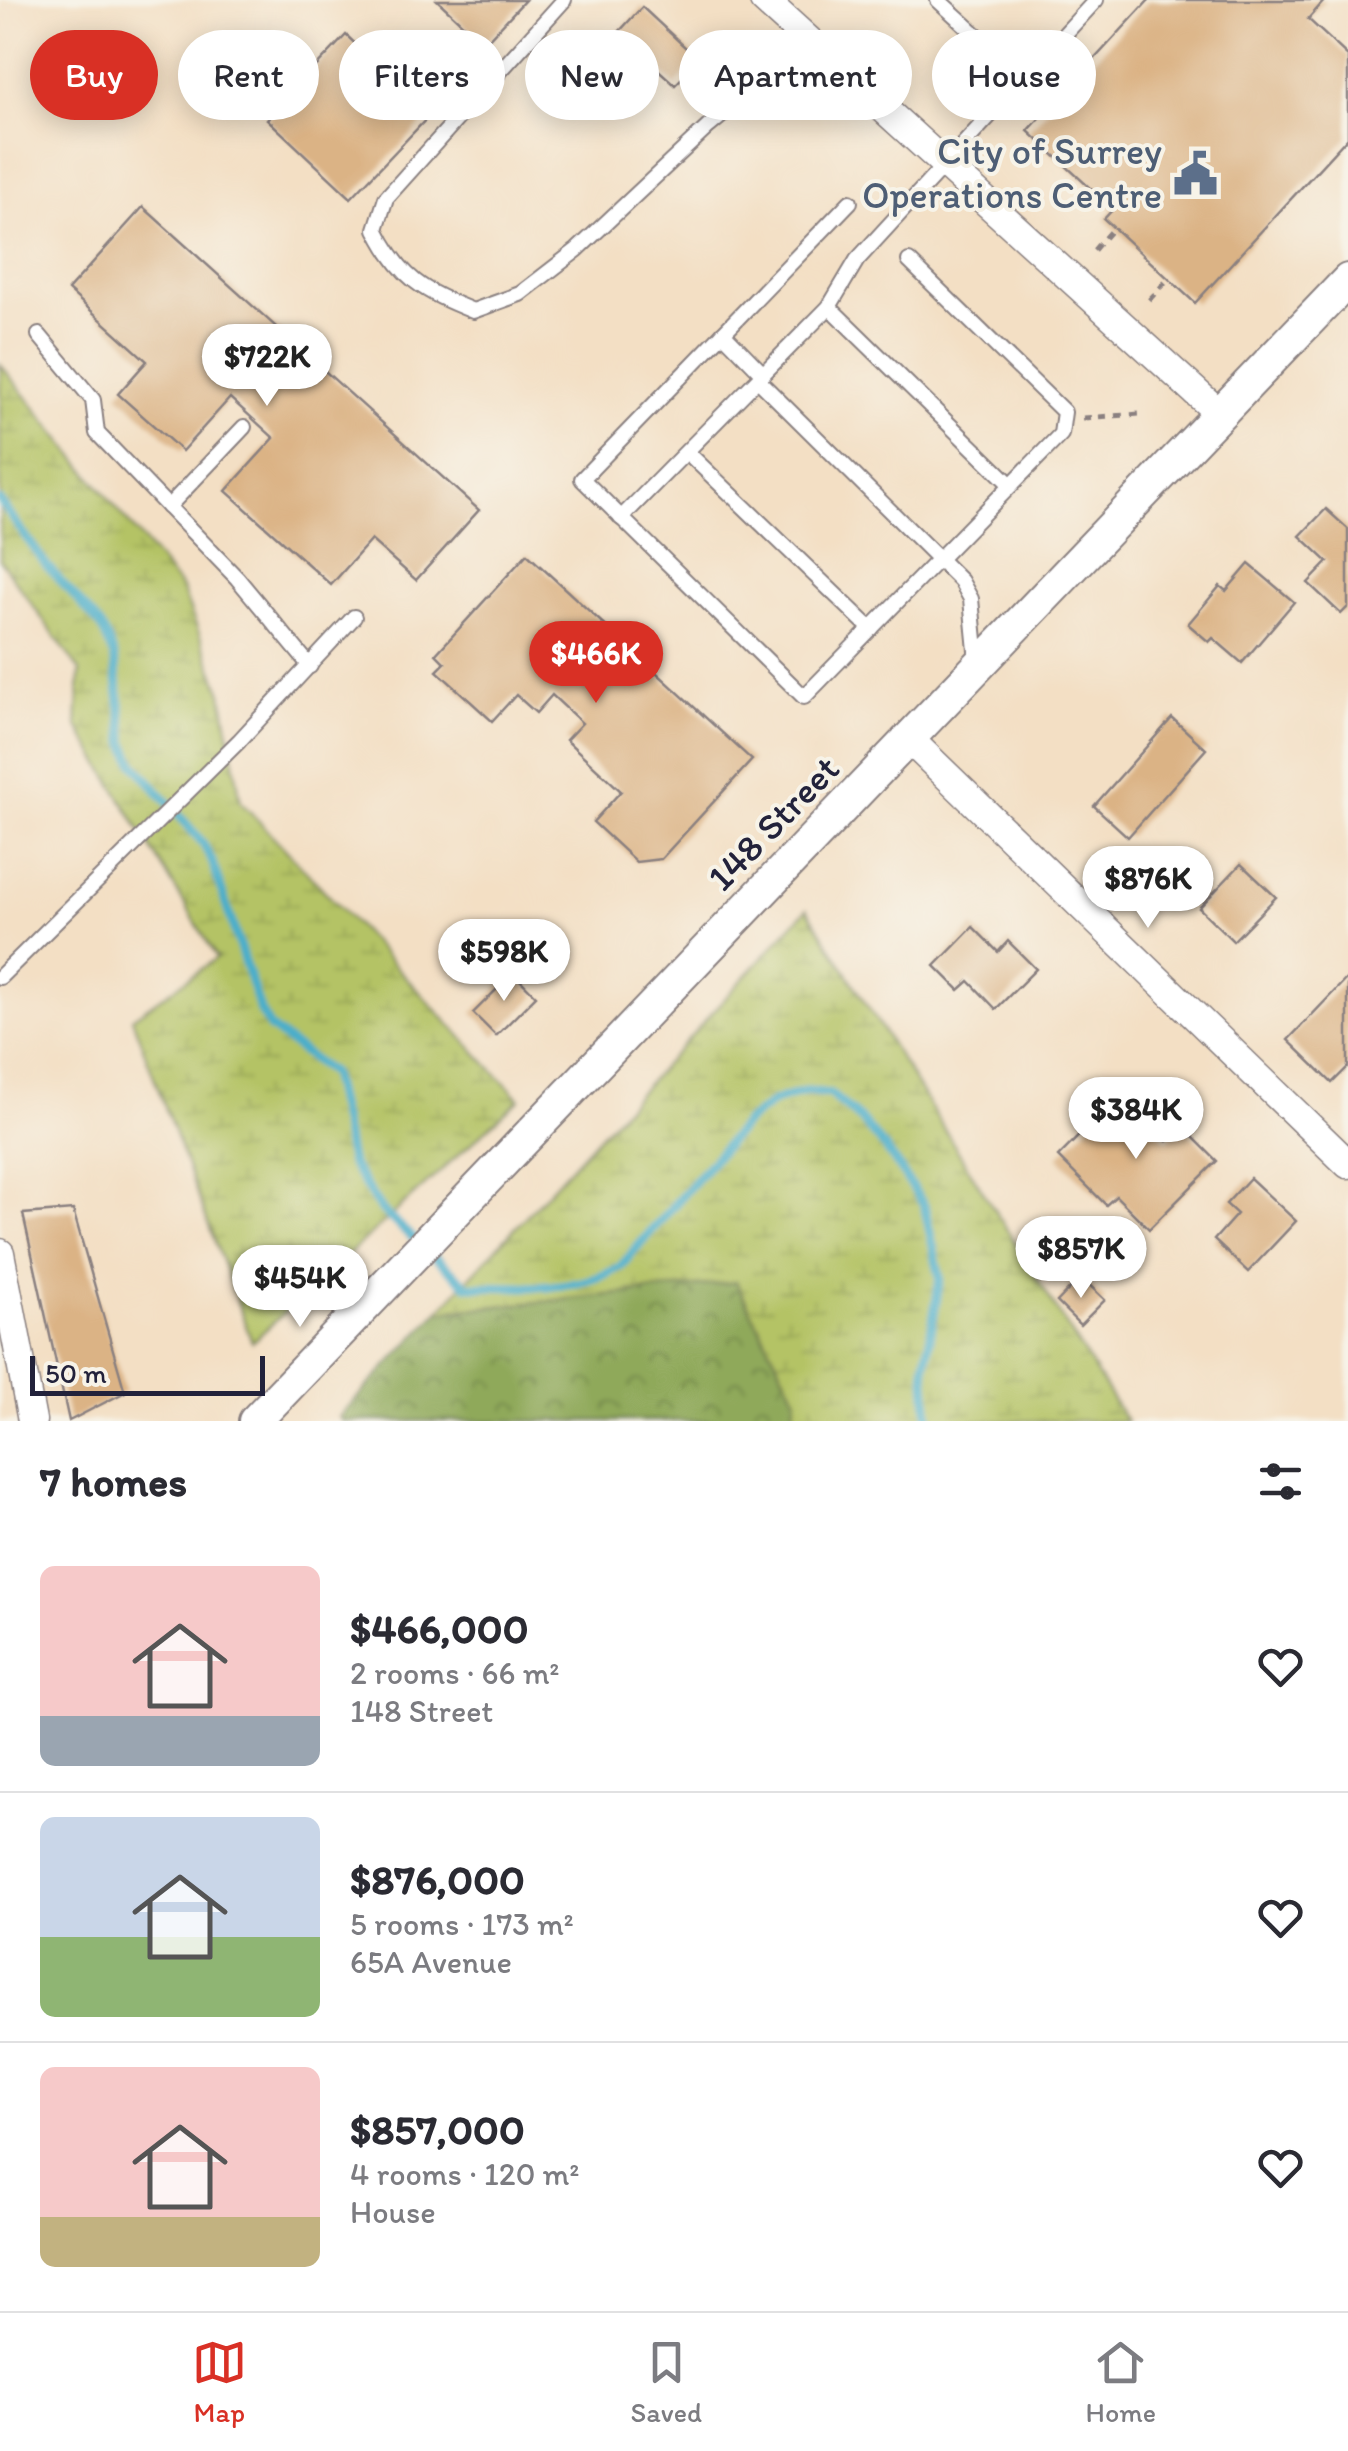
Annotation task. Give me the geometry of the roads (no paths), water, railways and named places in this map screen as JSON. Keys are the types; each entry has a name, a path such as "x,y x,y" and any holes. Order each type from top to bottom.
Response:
{"street":[{"path":"764,0 797,30"},
{"path":"897,120 1220,414"},
{"name":"148 Street","path":"255,1421 1348,280"},
{"path":"908,740 1348,1164"},
{"path":"0,1253 32,1421"}],"lane":[{"path":"564,0 386,198 376,229 391,259 428,293 473,311 520,294 577,250 716,120"},
{"path":"938,0 971,30"},
{"path":"1066,30 1091,2"},
{"path":"621,518 829,307 857,260 986,120"},
{"path":"850,202 582,480 804,697 1061,434 1064,412 908,261"},
{"path":"829,307 1011,485"},
{"path":"723,333 761,377 961,581 971,599 978,667"},
{"path":"39,335 92,400 97,433 237,578 310,666"},
{"path":"168,507 244,427"},
{"path":"686,452 870,629"},
{"path":"0,977 239,740 354,617"}],"waterway":[{"path":"0,501 47,566 101,626 114,655 125,742 134,763 202,842 212,861 260,1010 270,1028 331,1073 351,1164 381,1210 416,1241"},
{"path":"428,1251 468,1286 567,1285 604,1275 621,1266 745,1123 774,1101 807,1091 830,1094 861,1120 889,1153 924,1205 940,1278 925,1368 929,1421"}],"place":[{"name":"City of Surrey Operations Centre","path":"1195,173"}]}
